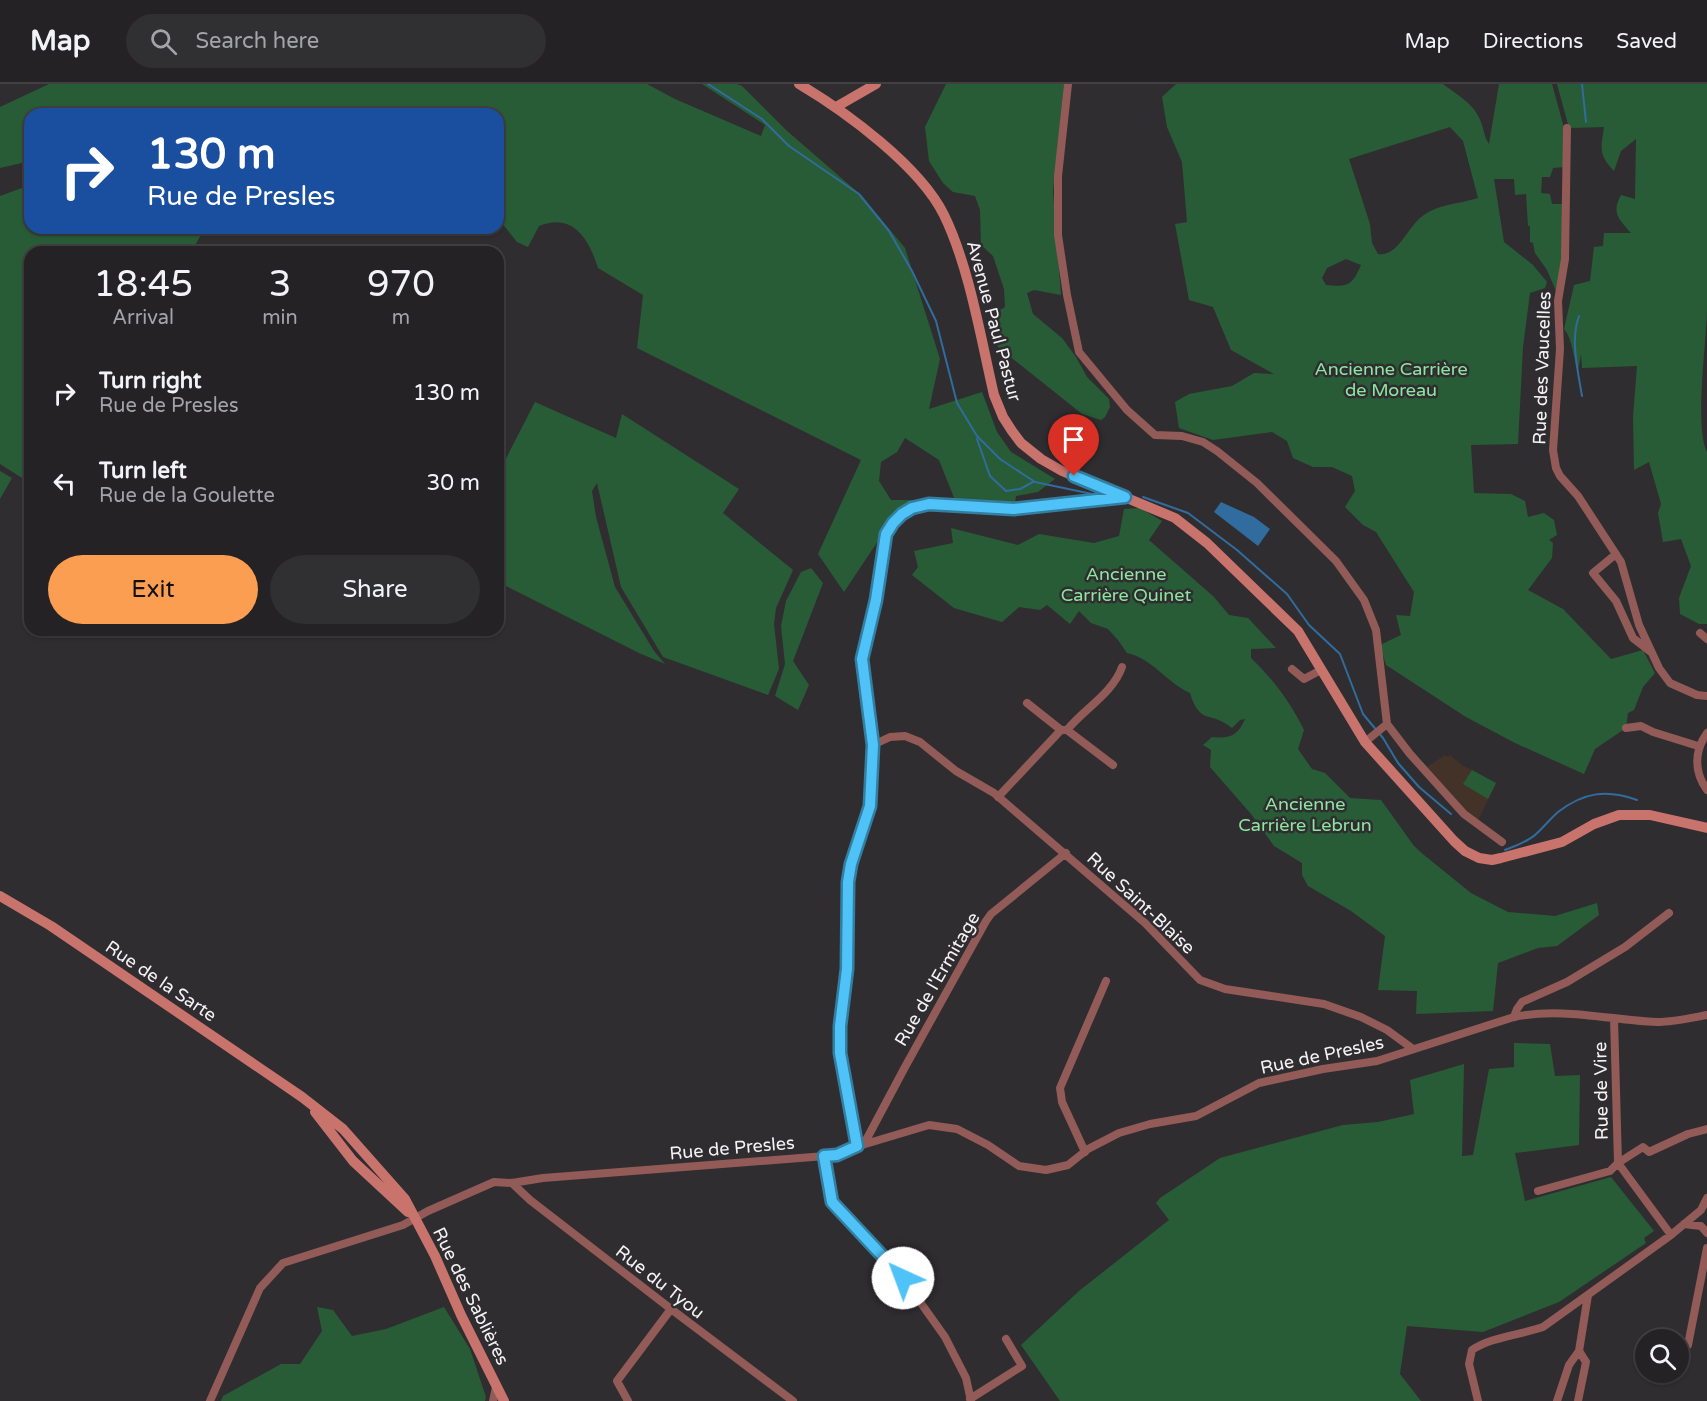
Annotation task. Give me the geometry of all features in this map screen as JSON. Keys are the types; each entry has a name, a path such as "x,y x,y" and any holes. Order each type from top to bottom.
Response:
{"main road":[{"name":"Avenue Paul Pastur","path":"800,84 836,107 888,150 932,195 956,241 994,395 1003,417 1017,437 1041,459 1062,471 1175,518 1207,543 1298,631 1365,742 1465,851 1479,858 1492,860 1562,842 1594,824 1619,815 1650,815 1707,828"},
{"path":"836,107 876,84"},
{"name":"Rue de la Sarte","path":"0,896 51,926 302,1097 339,1133 385,1184 405,1199 415,1218"},
{"name":"Rue des Sablières","path":"415,1218 504,1401"}],"street":[{"path":"1068,84 1058,176 1058,235 1079,352 1127,410 1155,435 1182,436 1203,442 1217,451 1257,483 1336,561 1364,600 1376,630 1381,728 1410,754 1464,814 1502,842"},
{"name":"Rue des Vaucelles","path":"1567,128 1565,259 1558,301 1560,349 1553,450 1560,476 1578,496 1622,562 1639,625 1670,683 1697,695 1707,696"},
{"path":"861,1145 840,1053 840,1026 847,969 848,882 851,864 870,806 873,745 862,659 876,600 886,534 893,523 912,508 929,504 1014,509 1125,497"},
{"path":"1616,554 1593,573 1616,601 1633,638 1652,653"},
{"path":"1700,633 1707,639"},
{"path":"998,797 1078,716 1118,680 1122,667"},
{"path":"1292,669 1304,679 1321,670"},
{"path":"1027,703 1113,765"},
{"path":"1626,728 1641,726 1698,746"},
{"path":"1365,742 1381,728"},
{"path":"1707,733 1698,746 1697,761 1702,784 1707,790"},
{"name":"Rue Saint-Blaise","path":"873,745 890,737 905,736 920,742 956,771 998,797 1145,923 1200,980 1226,989 1324,1004 1387,1030 1413,1049"},
{"name":"Rue de l'Ermitage","path":"861,1145 986,921 991,914 1066,853"},
{"path":"1514,1017 1522,1002 1568,982 1625,947 1670,913"},
{"path":"1085,1152 1062,1102 1060,1088 1106,981"},
{"name":"Rue de Presles","path":"210,1401 260,1288 283,1263 403,1225 428,1210 494,1182 512,1183 543,1178 837,1155 861,1145 929,1125 957,1129 988,1145 1019,1166 1046,1170 1068,1165 1085,1152 1119,1133 1150,1124 1196,1116 1259,1083 1323,1069 1377,1061 1514,1017 1531,1014 1579,1013 1659,1022 1707,1015"},
{"name":"Rue de Vire","path":"1614,1018 1618,1163 1671,1235"},
{"name":"Rue de Vire","path":"1538,1191 1610,1172 1618,1163 1642,1147 1649,1152 1688,1134 1707,1129"},
{"path":"824,1156 832,1202 903,1278 945,1336 966,1378 971,1400 1022,1366 1006,1339"},
{"name":"Rue du Tyou","path":"512,1183 530,1200 670,1309 793,1401"},
{"path":"1478,1401 1469,1364 1472,1350 1482,1342 1523,1334 1543,1327 1671,1235 1701,1210 1707,1198"},
{"path":"1684,1224 1701,1226 1707,1233"},
{"path":"1689,1340 1707,1248"},
{"path":"1557,1401 1569,1365 1579,1351 1588,1295"},
{"path":"628,1401 617,1382 670,1309"},
{"path":"1578,1401 1586,1362 1579,1351"},
{"name":"Rue des Sablières","path":"493,1401 496,1387"}],"shaded area":[{"path":"1445,755 1447,757 1450,755 1462,765 1496,783 1477,823 1427,767"}],"green space":[{"path":"49,84 647,84 675,99 761,136 765,125 702,84 737,84 742,86 786,130 862,196 905,248 940,359 929,409 982,392 997,432 1011,452 1055,479 1038,492 1016,496 1014,509 957,505 939,460 905,438 897,452 881,462 879,481 891,500 913,500 888,521 876,544 844,592 818,554 861,460 637,348 643,295 598,268 590,247 578,231 570,225 551,223 539,226 528,247 517,242 504,226 504,108 24,108 24,162 0,168 0,107"},
{"path":"946,84 1064,84 1053,191 1061,295 1034,290 1027,293 1033,314 1062,338 1087,377 1109,399 1110,407 1101,420 1082,414 998,347 987,322 992,315 1005,307 1004,289 993,256 981,245 980,210 975,196 953,192 943,183 929,161 925,127"},
{"name":"Ancienne Carrière de Moreau","path":"1176,84 1443,84 1465,100 1478,115 1489,144 1499,84 1552,84 1564,128 1564,167 1553,168 1550,177 1542,177 1541,193 1550,194 1552,204 1564,204 1563,259 1557,293 1547,270 1535,253 1533,243 1530,242 1526,194 1515,195 1514,179 1494,179 1504,242 1533,265 1547,282 1545,288 1530,293 1523,347 1518,444 1471,445 1474,493 1511,494 1525,501 1528,517 1544,513 1554,520 1557,535 1549,540 1553,543 1552,558 1528,590 1563,609 1611,659 1643,650 1655,673 1643,687 1634,710 1628,713 1626,728 1595,749 1584,774 1515,743 1466,717 1386,665 1380,645 1401,635 1396,615 1410,616 1414,592 1376,532 1363,525 1345,507 1355,491 1352,476 1332,467 1313,467 1293,458 1287,441 1272,432 1213,440 1179,428 1175,402 1189,394 1232,386 1254,373 1274,374 1231,350 1213,307 1189,300 1175,224 1187,222 1182,162 1167,127 1162,97","holes":["1450,127 1463,141 1478,198 1430,211 1417,221 1395,248 1390,252 1378,254 1372,243 1370,224 1349,159","1346,259 1361,265 1352,281 1339,286 1326,285 1322,278 1327,268"]},
{"path":"1557,84 1707,84 1707,307 1701,404 1703,440 1707,452 1707,624 1699,624 1680,614 1679,598 1691,566 1681,539 1663,542 1658,513 1661,504 1649,462 1634,470 1633,417 1637,366 1582,368 1581,354 1578,371 1571,343 1564,329 1574,285 1590,281 1594,247 1603,246 1604,233 1631,233 1620,220 1617,207 1621,195 1635,199 1636,139 1621,151 1614,171 1605,160 1602,151 1604,127 1569,128"},
{"path":"24,187 24,234 202,234 194,246 24,246 24,479 0,464 0,196"},
{"path":"535,402 616,438 622,414 739,489 723,513 793,570 776,608 774,624 779,669 768,695 663,657 621,587 597,483 592,491 596,517 615,587 654,651 665,664 504,585 504,462"},
{"path":"0,471 12,478 0,499"},
{"path":"1140,508 1162,521 1149,540 1214,597 1229,615 1248,618 1276,648 1251,649 1251,658 1281,692 1299,720 1304,730 1298,749 1312,769 1325,773 1350,798 1381,800 1414,846 1424,855 1471,893 1508,912 1555,916 1597,903 1599,915 1557,946 1538,948 1498,963 1493,1011 1416,1014 1417,991 1378,990 1385,936 1351,911 1308,886 1302,875 1302,863 1274,846 1251,814 1210,767 1211,750 1203,745 1212,737 1223,737 1236,733 1245,719 1240,720 1232,728 1202,714 1190,693 1152,665 1127,653 1108,629 1091,623 1079,611 1070,624 1047,605 1040,610 1019,607 1002,622 954,608 912,575 918,567 914,551 953,543 951,528 1018,545 1039,534 1094,543 1119,536 1124,509"},
{"path":"811,568 823,583 793,661 809,685 798,710 775,696 785,664 781,626 786,601 801,572"},
{"path":"1472,770 1496,783 1488,799 1463,784"},
{"path":"1514,1043 1550,1044 1555,1076 1580,1075 1579,1145 1515,1153 1525,1201 1611,1177 1654,1231 1644,1238 1646,1243 1559,1302 1483,1332 1407,1326 1400,1374 1421,1401 1060,1401 1021,1345 1079,1291 1169,1220 1156,1203 1160,1198 1220,1158 1343,1125 1378,1122 1414,1114 1410,1080 1464,1064 1462,1156 1473,1155 1489,1069 1514,1067"},
{"path":"317,1307 333,1310 352,1336 386,1329 444,1307 470,1349 486,1397 485,1401 221,1401 223,1396 281,1364 300,1364 322,1331"}],"water":[{"path":"1221,502 1254,517 1270,529 1258,546 1214,512"}],"waterway":[{"path":"708,84 762,119 789,146 859,194 889,231 912,271 936,321 957,403 977,436 1000,459 1035,482 1097,495"},
{"path":"1582,84 1586,122"},
{"path":"1579,316 1575,345 1582,396"},
{"path":"977,439 990,476 1006,491 1020,489 1033,482"},
{"path":"1143,497 1188,513 1237,550 1287,594 1309,625 1340,654 1363,714 1383,738 1398,763 1419,787 1451,814"},
{"path":"1505,850 1532,837 1558,812 1577,800 1596,794 1616,794 1637,800"}],"route":[{"path":"903,1278 832,1202 824,1156 837,1155 857,1146 840,1053 840,1026 847,969 848,882 851,864 870,806 873,745 862,659 876,600 883,548 886,534 902,514 912,508 929,504 1014,509 1125,497 1074,476"}],"park label":[{"name":"Ancienne Carrière Quinet","path":"1126,584"},
{"name":"Ancienne Carrière Lebrun","path":"1305,814"}]}
